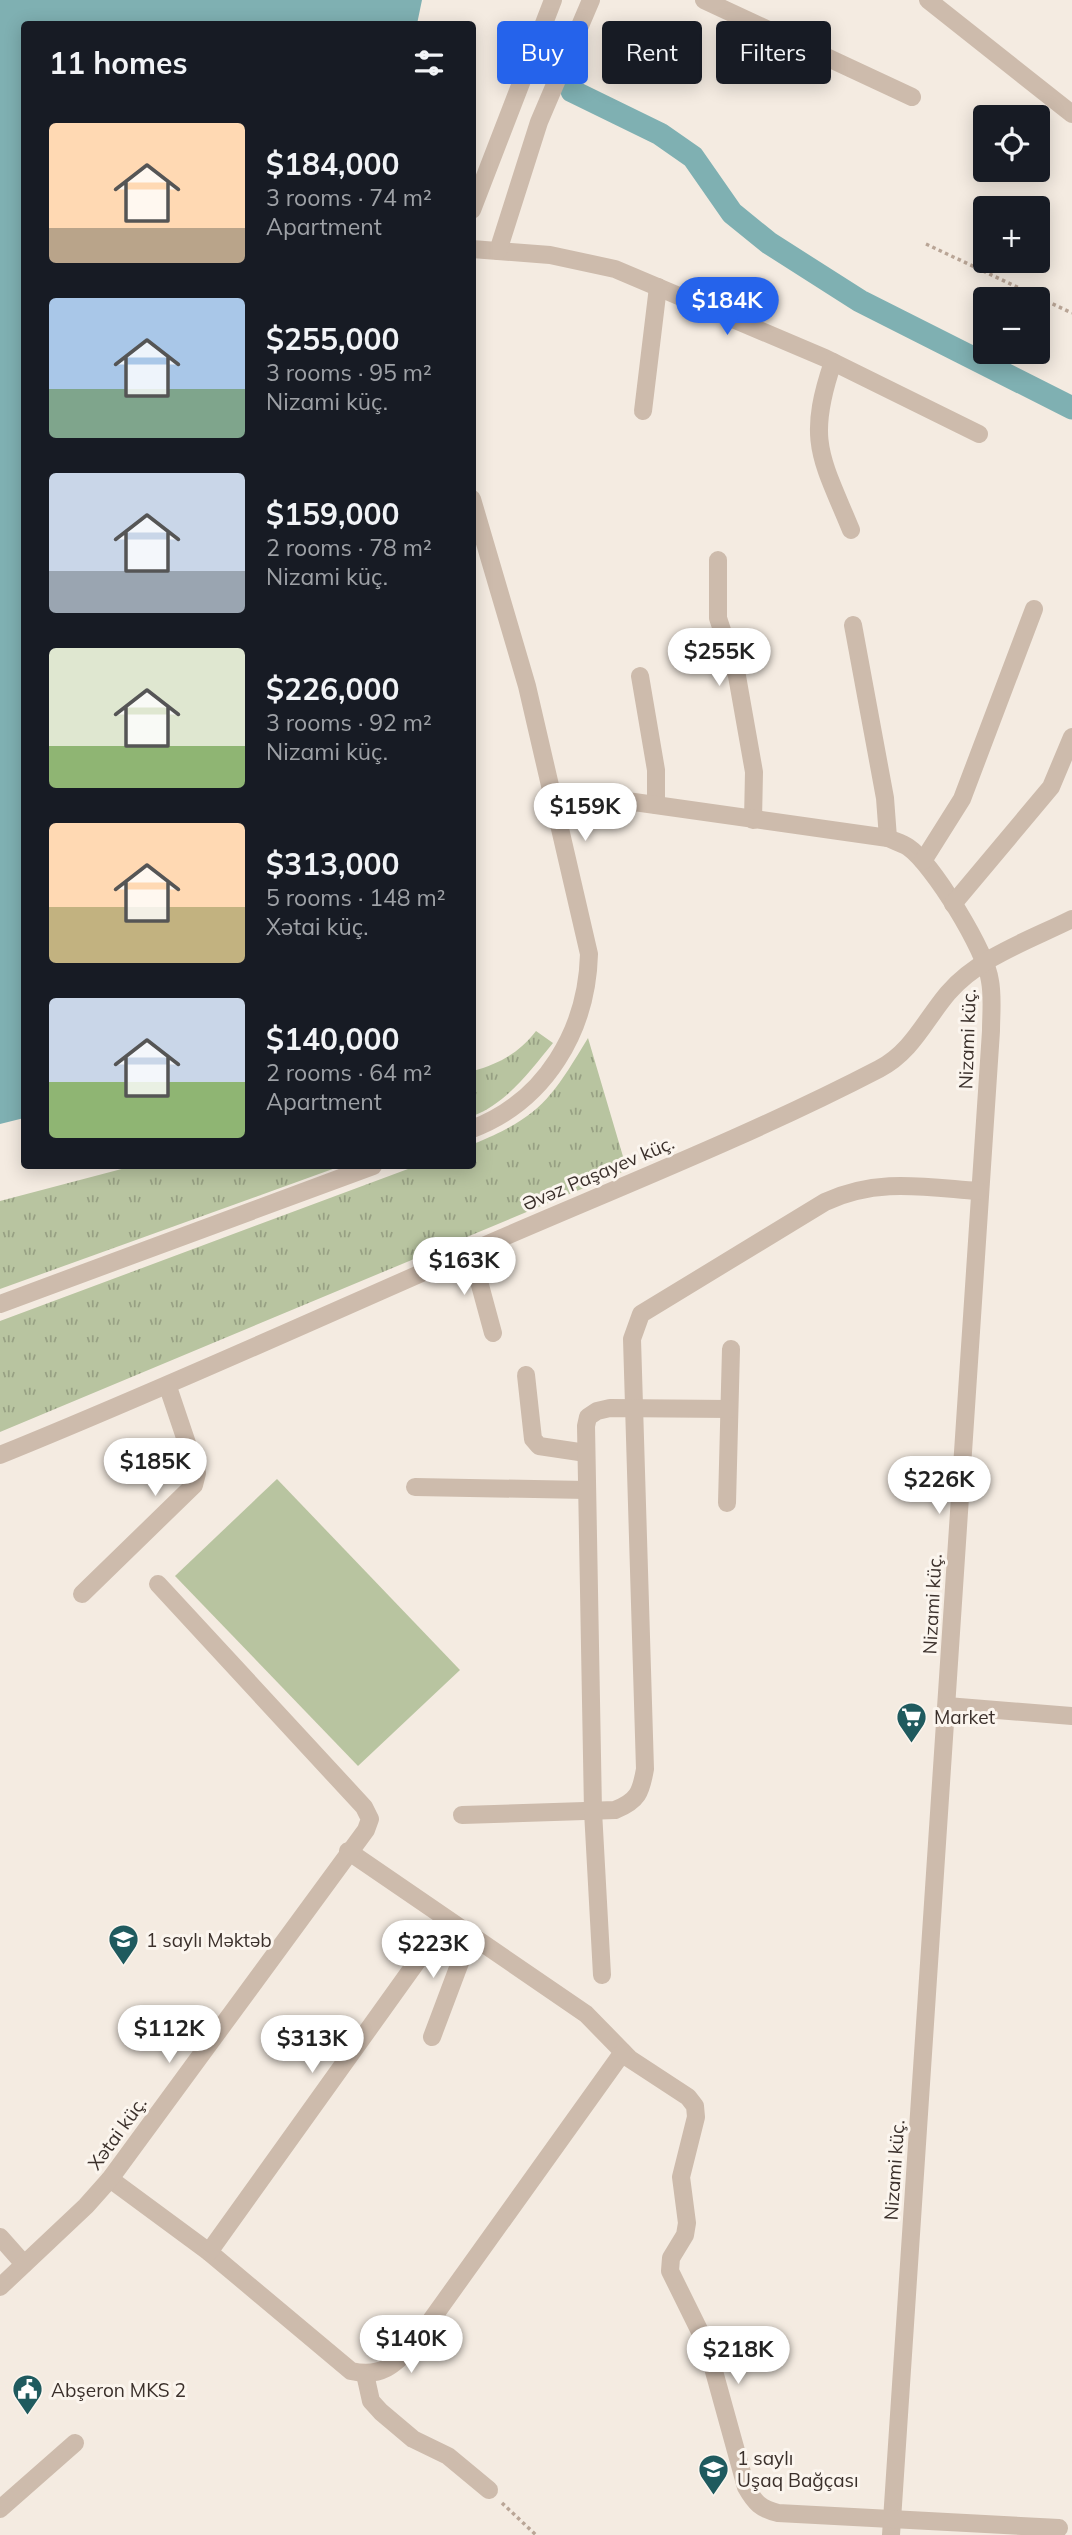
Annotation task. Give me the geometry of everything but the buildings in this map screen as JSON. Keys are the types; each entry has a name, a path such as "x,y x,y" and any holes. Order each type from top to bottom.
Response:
{"street":[{"path":"476,201 553,0"},
{"path":"498,251 539,122 591,0"},
{"path":"704,0 912,97"},
{"path":"928,0 1072,114"},
{"path":"476,248 586,261 657,286 833,362 979,434"},
{"path":"643,411 657,286"},
{"path":"833,362 819,402 817,431 822,460 851,530"},
{"path":"476,513 527,686 586,930 589,954 585,997 567,1045 547,1076 512,1110 476,1127"},
{"path":"718,560 718,618 732,658 754,772 753,820"},
{"path":"923,861 962,799 1034,609"},
{"path":"853,625 885,798 888,838"},
{"path":"640,676 656,770 656,805"},
{"path":"953,904 1051,787 1072,737"},
{"name":"Nizami küç.","path":"556,804 592,799 656,805 888,838 908,846 923,861 953,904 985,962 990,982 990,1031 947,1706 891,2526"},
{"name":"Əvəz Paşayev küç.","path":"0,1455 168,1387 674,1164 881,1068 915,1040 947,994 985,962 1072,919"},
{"path":"0,1304 365,1169"},
{"path":"462,1815 615,1810 631,1804 640,1794 645,1769 632,1339 641,1314 847,1192 883,1185 978,1191"},
{"path":"471,1252 493,1333"},
{"path":"727,1503 731,1349"},
{"path":"526,1375 533,1439 540,1447 586,1453"},
{"path":"82,1594 194,1485 197,1473 168,1387"},
{"path":"601,1975 593,1811 586,1453 588,1417 597,1411 636,1407 729,1409"},
{"path":"415,1487 587,1490"},
{"name":"Xətai küç.","path":"0,2287 86,2206 110,2179 366,1830 370,1819 365,1807 158,1584"},
{"path":"947,1706 1072,1716"},
{"path":"348,1852 586,2014 640,2067 688,2097 695,2106 696,2117 680,2189 687,2223 685,2235 671,2258 670,2271 707,2346 746,2487 763,2510 778,2514 891,2526 1059,2528"},
{"path":"209,2252 446,1921"},
{"path":"432,2037 470,1936"},
{"path":"110,2179 209,2252 351,2371 380,2373 391,2367 414,2344 624,2052"},
{"path":"0,2237 24,2264"},
{"path":"365,2374 371,2401 381,2412 413,2440 449,2456 489,2490"},
{"path":"0,2509 75,2443"}],"path":[{"path":"926,243 1072,313"},
{"path":"489,2490 536,2535"}],"green space":[{"path":"536,1031 553,1043 507,1095 476,1114 476,1070 508,1057 523,1046"},
{"path":"588,1038 627,1170 0,1432 0,1321 408,1169 476,1169 476,1143 529,1115 542,1104"},
{"path":"122,1169 333,1169 0,1289 0,1201"},
{"path":"277,1479 460,1670 358,1766 175,1576"}],"water":[{"path":"0,0 422,0 418,21 21,21 21,1119 0,1124"}],"waterway":[{"path":"572,91 660,134 693,157 732,213 769,243 860,301 1072,408"}],"place":[{"name":"Market","path":"911,1744"},
{"name":"1 saylı Məktəb","path":"123,1967"},
{"name":"Abşeron MKS 2","path":"28,2417"},
{"name":"1 saylı Uşaq Bağçası","path":"714,2496"}]}
